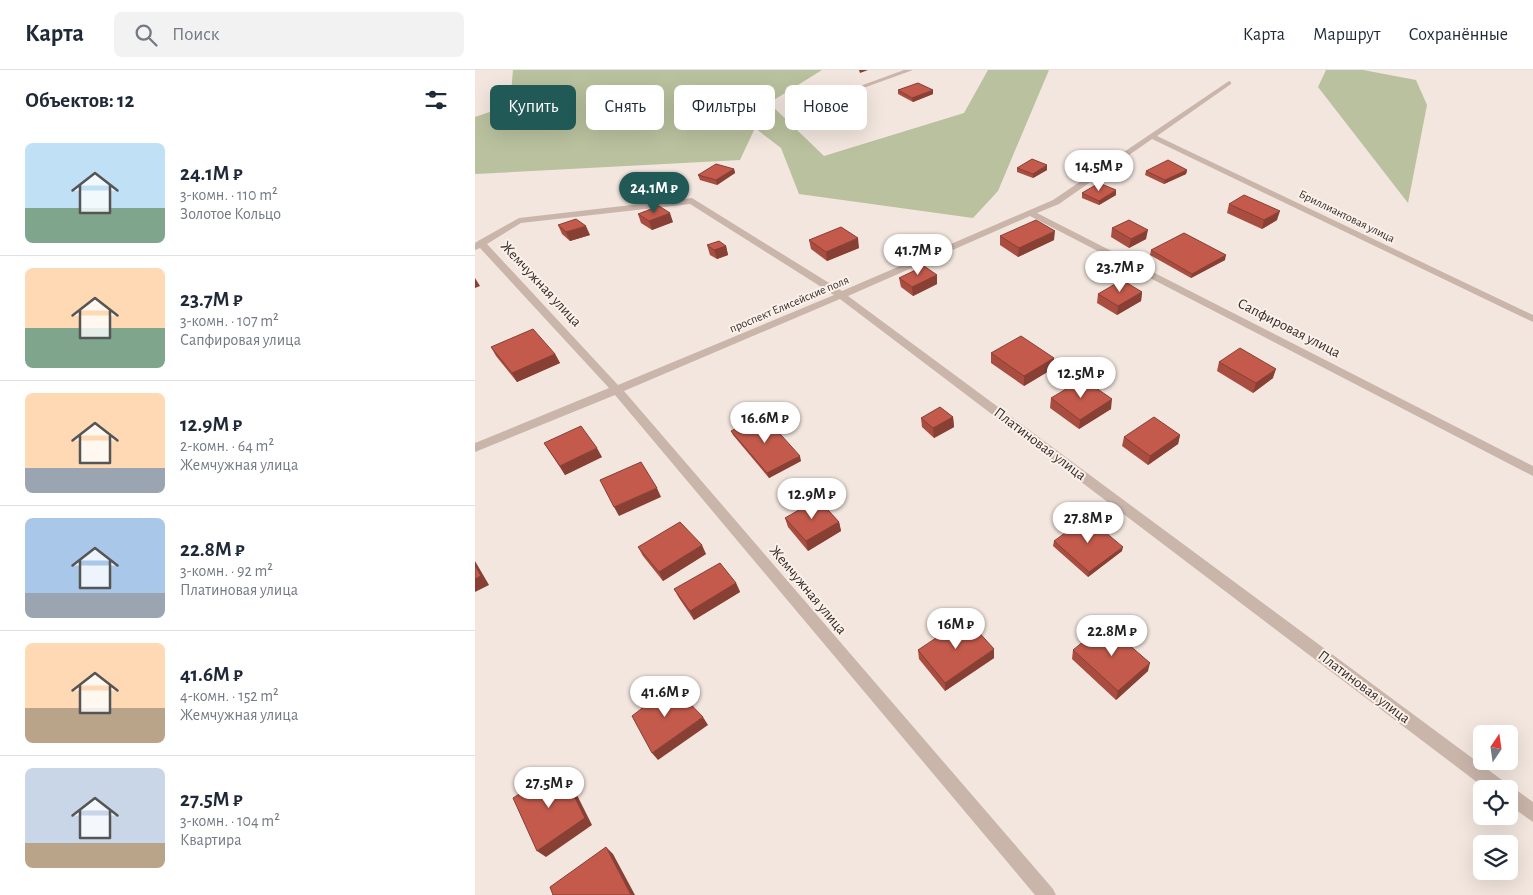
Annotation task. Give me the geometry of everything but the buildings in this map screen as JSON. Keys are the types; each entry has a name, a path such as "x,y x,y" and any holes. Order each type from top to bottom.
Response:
{"street":[{"path":"867,85 910,70"},
{"name":"проспект Елисейские поля","path":"475,448 617,390 1056,202 1229,83"},
{"name":"Бриллиантовая улица","path":"1151,136 1533,318"},
{"name":"Платиновая улица","path":"478,245 519,221 692,200 841,295 1488,780"},
{"name":"Сапфировая улица","path":"1030,213 1533,471"},
{"name":"Жемчужная улица","path":"478,245 617,390 1047,895"},
{"path":"1518,802 1533,813"}],"green space":[{"path":"513,70 822,70 798,85 785,85 785,93 775,99 775,85 674,85 674,130 754,130 740,160 475,174 475,117 490,112 490,130 576,130 576,85 512,85"},
{"path":"988,70 1049,70 998,191 973,218 799,194 781,148 758,130 775,130 775,109 785,118 785,130 797,130 824,156 964,113"},
{"path":"1326,70 1363,70 1416,80 1427,105 1408,203 1318,87"}]}
